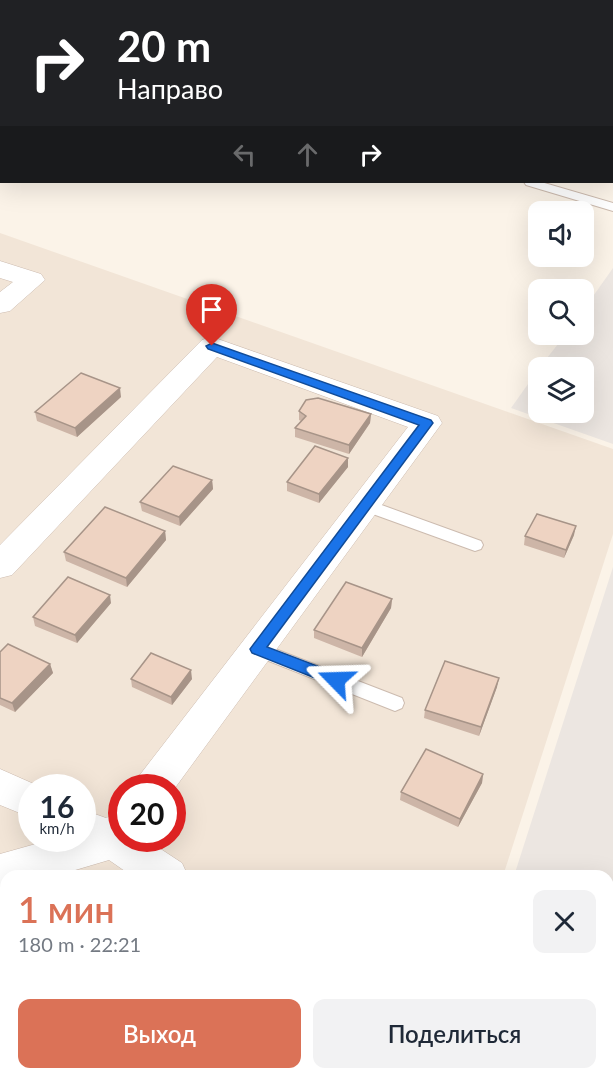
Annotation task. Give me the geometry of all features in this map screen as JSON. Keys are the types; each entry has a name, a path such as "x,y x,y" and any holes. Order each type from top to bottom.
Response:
{"street":[{"path":"0,269 32,280 0,305"},
{"path":"0,566 212,346 427,423 163,774"},
{"path":"0,786 18,794"},
{"path":"8,870 106,832 158,870"}],"lane":[{"path":"533,183 613,207"},
{"path":"365,505 475,545"},
{"path":"257,649 395,703"}],"shaded area":[{"path":"0,233 528,419 528,423 539,423 613,449 613,534 505,870 0,870"},
{"path":"613,268 613,444 554,423 594,423 594,357 548,357 557,345 594,345 594,295"},
{"path":"528,384 528,414 511,408"},
{"path":"613,567 613,870 516,870"}],"building":[{"path":"81,373 120,388 75,428 35,412"},
{"path":"318,398 371,414 349,445 295,428 306,416 299,411 306,400"},
{"path":"315,446 348,458 319,494 287,482"},
{"path":"173,466 212,480 179,517 140,502"},
{"path":"105,507 165,531 126,578 64,552"},
{"path":"537,514 576,526 566,550 525,536"},
{"path":"68,577 110,595 75,635 33,617"},
{"path":"346,582 392,599 362,648 314,630"},
{"path":"8,644 50,664 12,703 0,698 0,652"},
{"path":"151,653 191,670 171,697 131,679"},
{"path":"445,661 499,678 481,727 425,710"},
{"path":"426,749 483,774 460,819 401,792"}],"route":[{"path":"212,346 427,423 257,649 336,680"}]}
